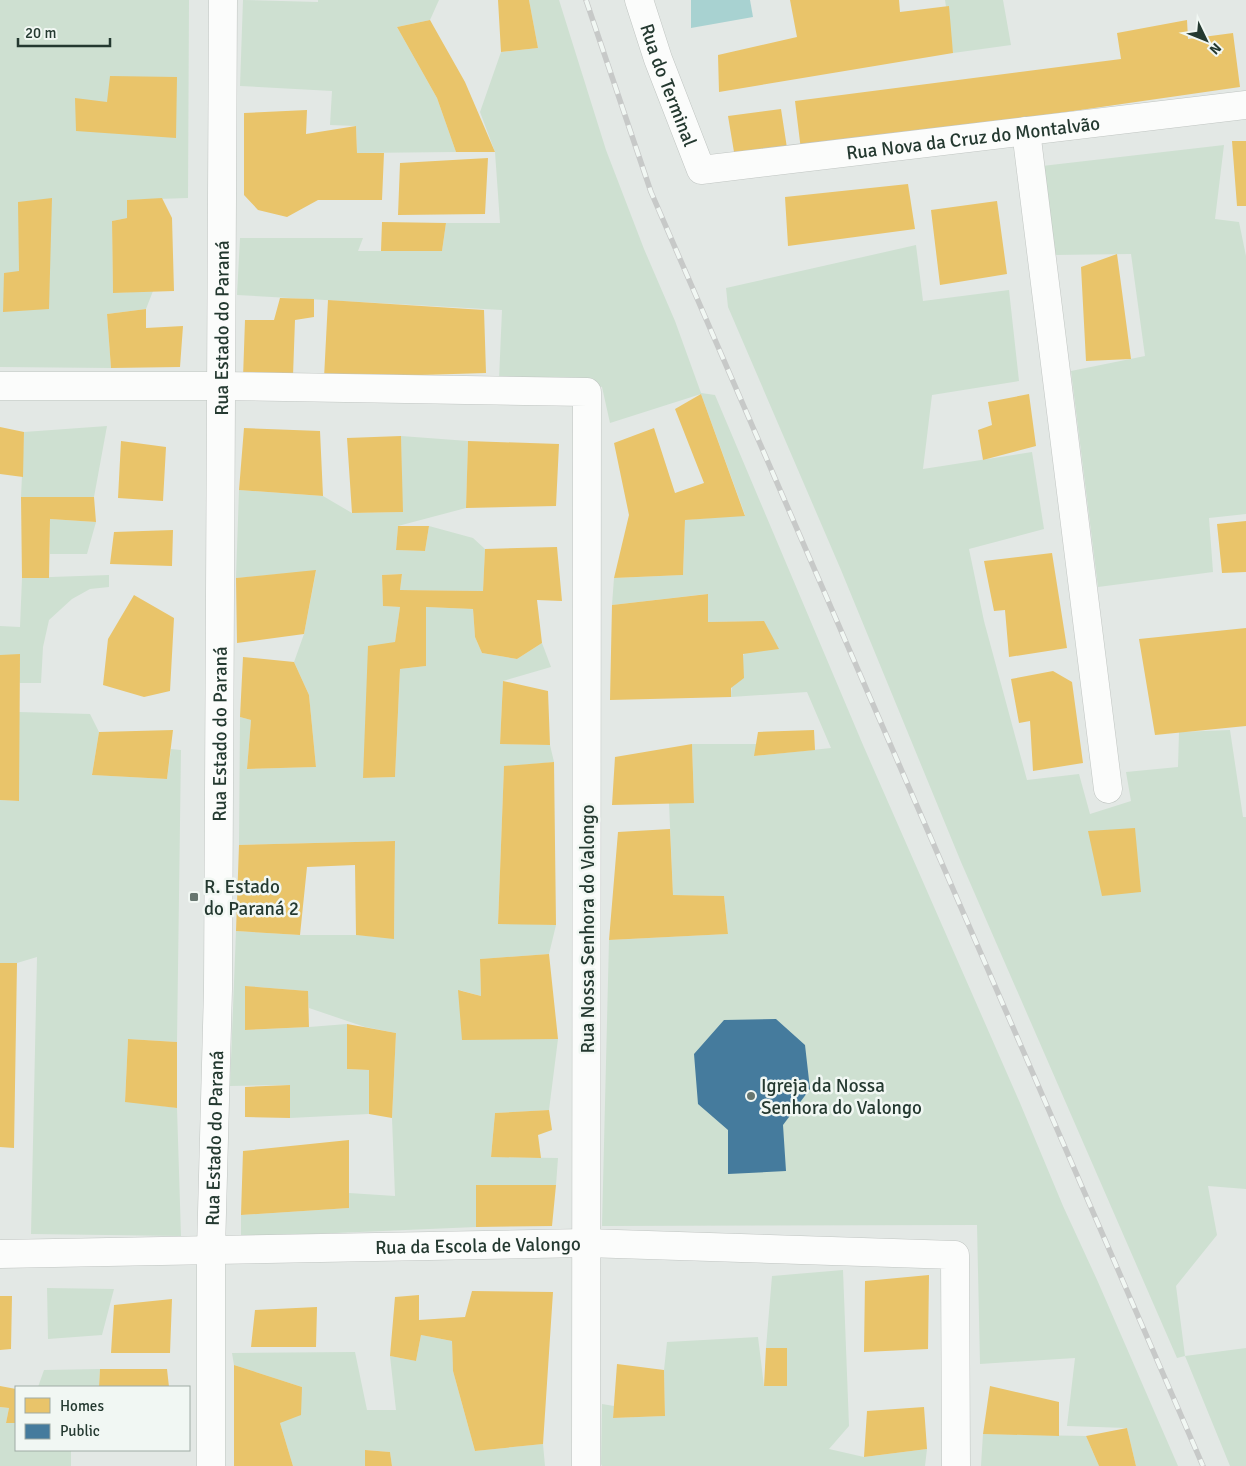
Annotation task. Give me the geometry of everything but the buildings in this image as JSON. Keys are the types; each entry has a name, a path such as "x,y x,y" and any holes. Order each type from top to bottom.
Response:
{"street":[{"name":"Rua Estado do Paraná","path":"211,1466 211,1250 218,989 223,0"},
{"name":"Rua do Terminal","path":"639,0 658,59 701,170"},
{"name":"Rua Nova da Cruz do Montalvão","path":"701,170 1246,105"},
{"path":"1026,131 1108,788"},
{"path":"0,386 220,386"},
{"name":"Rua Nossa Senhora do Valongo","path":"220,386 587,392 586,1466"},
{"name":"Rua da Escola de Valongo","path":"0,1254 586,1243 955,1255 956,1466"}],"green space":[{"path":"0,0 189,0 188,198 127,200 127,218 112,221 113,293 153,291 146,309 107,314 111,368 0,367"},
{"path":"243,0 318,2 318,0 439,0 430,20 397,27 437,98 456,152 357,153 356,126 330,125 332,91 240,86"},
{"path":"529,0 559,0 606,150 644,249 675,321 701,393 715,395 863,745 1178,1466 1136,1466 1127,1428 1067,1426 1075,1358 980,1364 977,1225 602,1226 609,940 728,934 724,896 673,895 669,803 694,803 692,744 757,744 755,756 831,748 807,692 731,697 734,677 738,667 747,648 764,621 708,622 707,594 612,605 614,578 683,575 685,520 745,515 701,394 610,423 602,387 575,380 499,379 502,310 237,295 240,238 363,238 358,251 442,251 446,223 500,223 495,152 480,112 501,52 538,48"},
{"path":"945,0 1003,0 1011,45 953,53"},
{"path":"1224,145 1215,219 1239,222 1246,256 1246,514 1209,518 1213,572 1098,587 1071,371 1145,356 1131,254 1054,255 1042,166"},
{"path":"916,245 923,301 1009,290 1019,381 932,395 923,469 1032,452 1044,529 969,549 984,621 1027,780 1079,774 1090,814 1131,801 1126,772 1178,767 1179,732 1230,730 1243,817 1246,817 1246,1189 1208,1186 1217,1235 1176,1286 1185,1356 1177,1358 961,862 841,570 728,307 726,288"},
{"path":"107,426 94,497 21,497 24,432"},
{"path":"401,436 468,441 466,508 398,526 396,550 425,551 429,526 473,538 485,549 483,591 400,590 402,574 382,575 383,606 400,607 395,642 363,778 395,777 400,669 426,666 426,607 473,609 475,637 482,653 517,659 542,643 551,667 503,681 500,744 550,745 554,762 504,767 498,923 556,925 549,954 480,959 481,996 459,990 558,1039 549,1110 495,1113 491,1157 558,1158 556,1185 476,1185 476,1227 241,1237 241,1215 349,1208 349,1193 395,1196 392,1118 396,1033 365,1027 309,1008 307,991 245,986 246,1030 347,1024 347,1069 369,1070 369,1114 290,1118 290,1085 230,1086 236,931 394,938 395,841 239,845 240,717 251,720 247,769 316,767 309,695 294,662 304,634 316,571 236,578 239,490 323,496 352,513 402,512"},
{"path":"50,519 96,522 87,554 50,554"},
{"path":"109,575 109,587 90,589 72,599 49,620 43,647 41,683 20,683 0,660 0,626 20,627 22,578"},
{"path":"19,712 90,714 99,732 92,775 167,779 171,749 181,750 177,1042 128,1039 125,1101 177,1108 181,1236 31,1234 37,957 17,963 0,963 0,800 19,801"},
{"path":"843,1270 849,1426 829,1449 864,1457 927,1449 925,1466 602,1466 602,1404 614,1406 613,1418 665,1416 664,1370 667,1342 758,1337 764,1386 786,1386 787,1348 766,1348 772,1276"},
{"path":"47,1288 114,1289 102,1335 48,1339"},
{"path":"421,1335 452,1341 453,1371 475,1451 543,1444 545,1466 392,1466 390,1452 366,1450 365,1466 293,1466 280,1423 302,1387 234,1365 232,1353 355,1352 367,1410 396,1410 390,1356 416,1361"},
{"path":"1246,1348 1246,1466 1230,1466 1185,1356"},
{"path":"100,1369 99,1386 38,1386 44,1370"},
{"path":"0,1407 9,1408 6,1423 15,1423 15,1451 71,1451 71,1466 0,1466"},
{"path":"983,1434 1086,1436 1099,1466 981,1466"}],"water":[{"path":"691,0 750,0 753,17 691,28"}],"railway":[{"path":"586,0 651,192 1203,1466"}],"place":[{"name":"R. Estado do Paraná 2","path":"194,897"},
{"name":"Igreja da Nossa Senhora do Valongo","path":"751,1096"}]}
